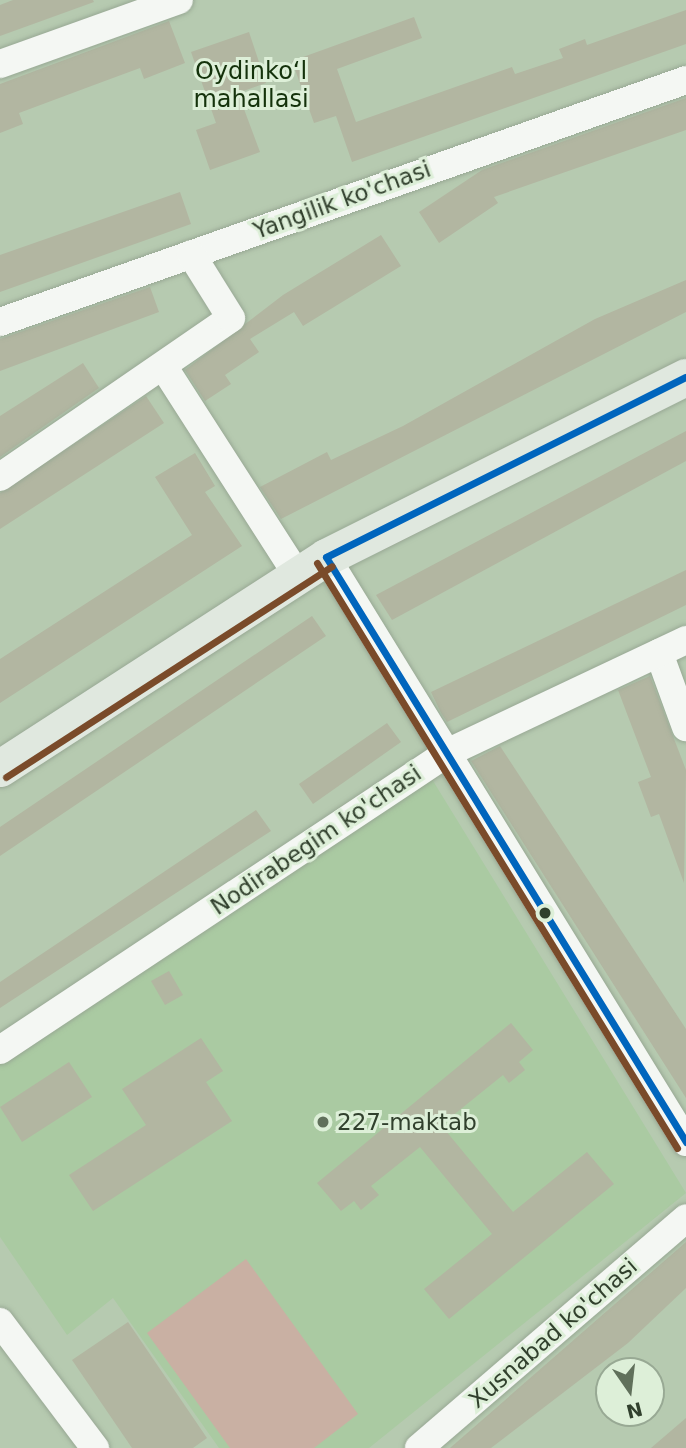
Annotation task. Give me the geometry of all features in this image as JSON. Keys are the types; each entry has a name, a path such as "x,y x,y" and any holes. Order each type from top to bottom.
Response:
{"main road":[{"path":"0,768 311,566 686,377"}],"street":[{"path":"0,64 179,0"},
{"name":"Yangilik ko'chasi","path":"0,322 686,80"},
{"path":"0,477 165,369 231,318 191,254"},
{"path":"165,369 449,752 686,1143"},
{"name":"Nodirabegim ko'chasi","path":"0,1050 449,752 686,640"},
{"path":"659,653 686,727"},
{"name":"Xusnabad ko'chasi","path":"419,1448 686,1218"},
{"path":"0,1322 95,1448"}],"shaded area":[{"name":"227-maktab","path":"430,776 686,1193 369,1448 219,1448 113,1298 67,1335 0,1237 0,1058"},
{"path":"246,1259 358,1414 314,1448 230,1448 147,1333"}],"building":[{"path":"13,0 94,2 0,36 0,5"},
{"path":"686,10 686,44 352,162 336,116 314,123 292,61 414,17 422,38 337,69 356,122 512,67 515,74 563,58 559,49 585,39 587,45"},
{"path":"169,21 185,63 144,79 140,68 19,113 23,124 0,133 0,84"},
{"path":"249,32 266,83 238,93 260,152 210,170 196,130 216,123 191,52"},
{"path":"686,98 686,130 494,197 498,203 439,243 419,212 482,170"},
{"path":"180,192 191,224 0,292 0,255"},
{"path":"381,235 401,266 303,326 294,312 250,339 259,352 225,375 231,384 205,401 185,370 283,295"},
{"path":"686,280 686,312 281,519 260,487 327,452 331,460 403,426 595,319"},
{"path":"150,287 159,312 0,371 0,339"},
{"path":"83,363 99,388 0,457 0,416"},
{"path":"146,396 164,423 0,529 0,493"},
{"path":"686,431 686,461 392,620 376,595"},
{"path":"195,453 215,486 205,492 242,546 0,703 0,659 192,535 155,477"},
{"path":"686,570 686,605 447,722 441,713 431,692"},
{"path":"312,616 326,636 0,856 0,827"},
{"path":"650,676 686,770 684,883 659,814 651,817 638,782 651,777 618,690"},
{"path":"387,723 401,742 313,804 299,784"},
{"path":"500,746 686,1029 686,1098 471,761"},
{"path":"256,810 271,831 0,1008 0,982"},
{"path":"169,971 183,995 165,1005 151,981"},
{"path":"511,1023 533,1050 519,1062 525,1070 509,1083 503,1075 441,1125 513,1212 587,1152 614,1184 449,1319 424,1289 492,1234 420,1147 371,1186 379,1195 361,1210 354,1201 341,1211 317,1183"},
{"path":"201,1038 223,1071 206,1082 232,1121 93,1211 69,1175 146,1125 122,1089"},
{"path":"69,1062 92,1097 22,1142 0,1107"},
{"path":"686,1242 686,1288 628,1343 610,1357 595,1357 595,1368 491,1448 450,1448"},
{"path":"128,1322 207,1438 193,1448 132,1448 72,1360"},
{"path":"686,1418 686,1448 651,1448"}],"transit line":[{"path":"326,557 686,377"},
{"path":"326,557 686,1142"},
{"path":"317,563 677,1148"},
{"path":"6,777 332,566"}],"place":[{"name":"227-maktab","path":"323,1122"}],"district":[{"name":"Oydinkoʻl mahallasi","path":"251,86"}]}
